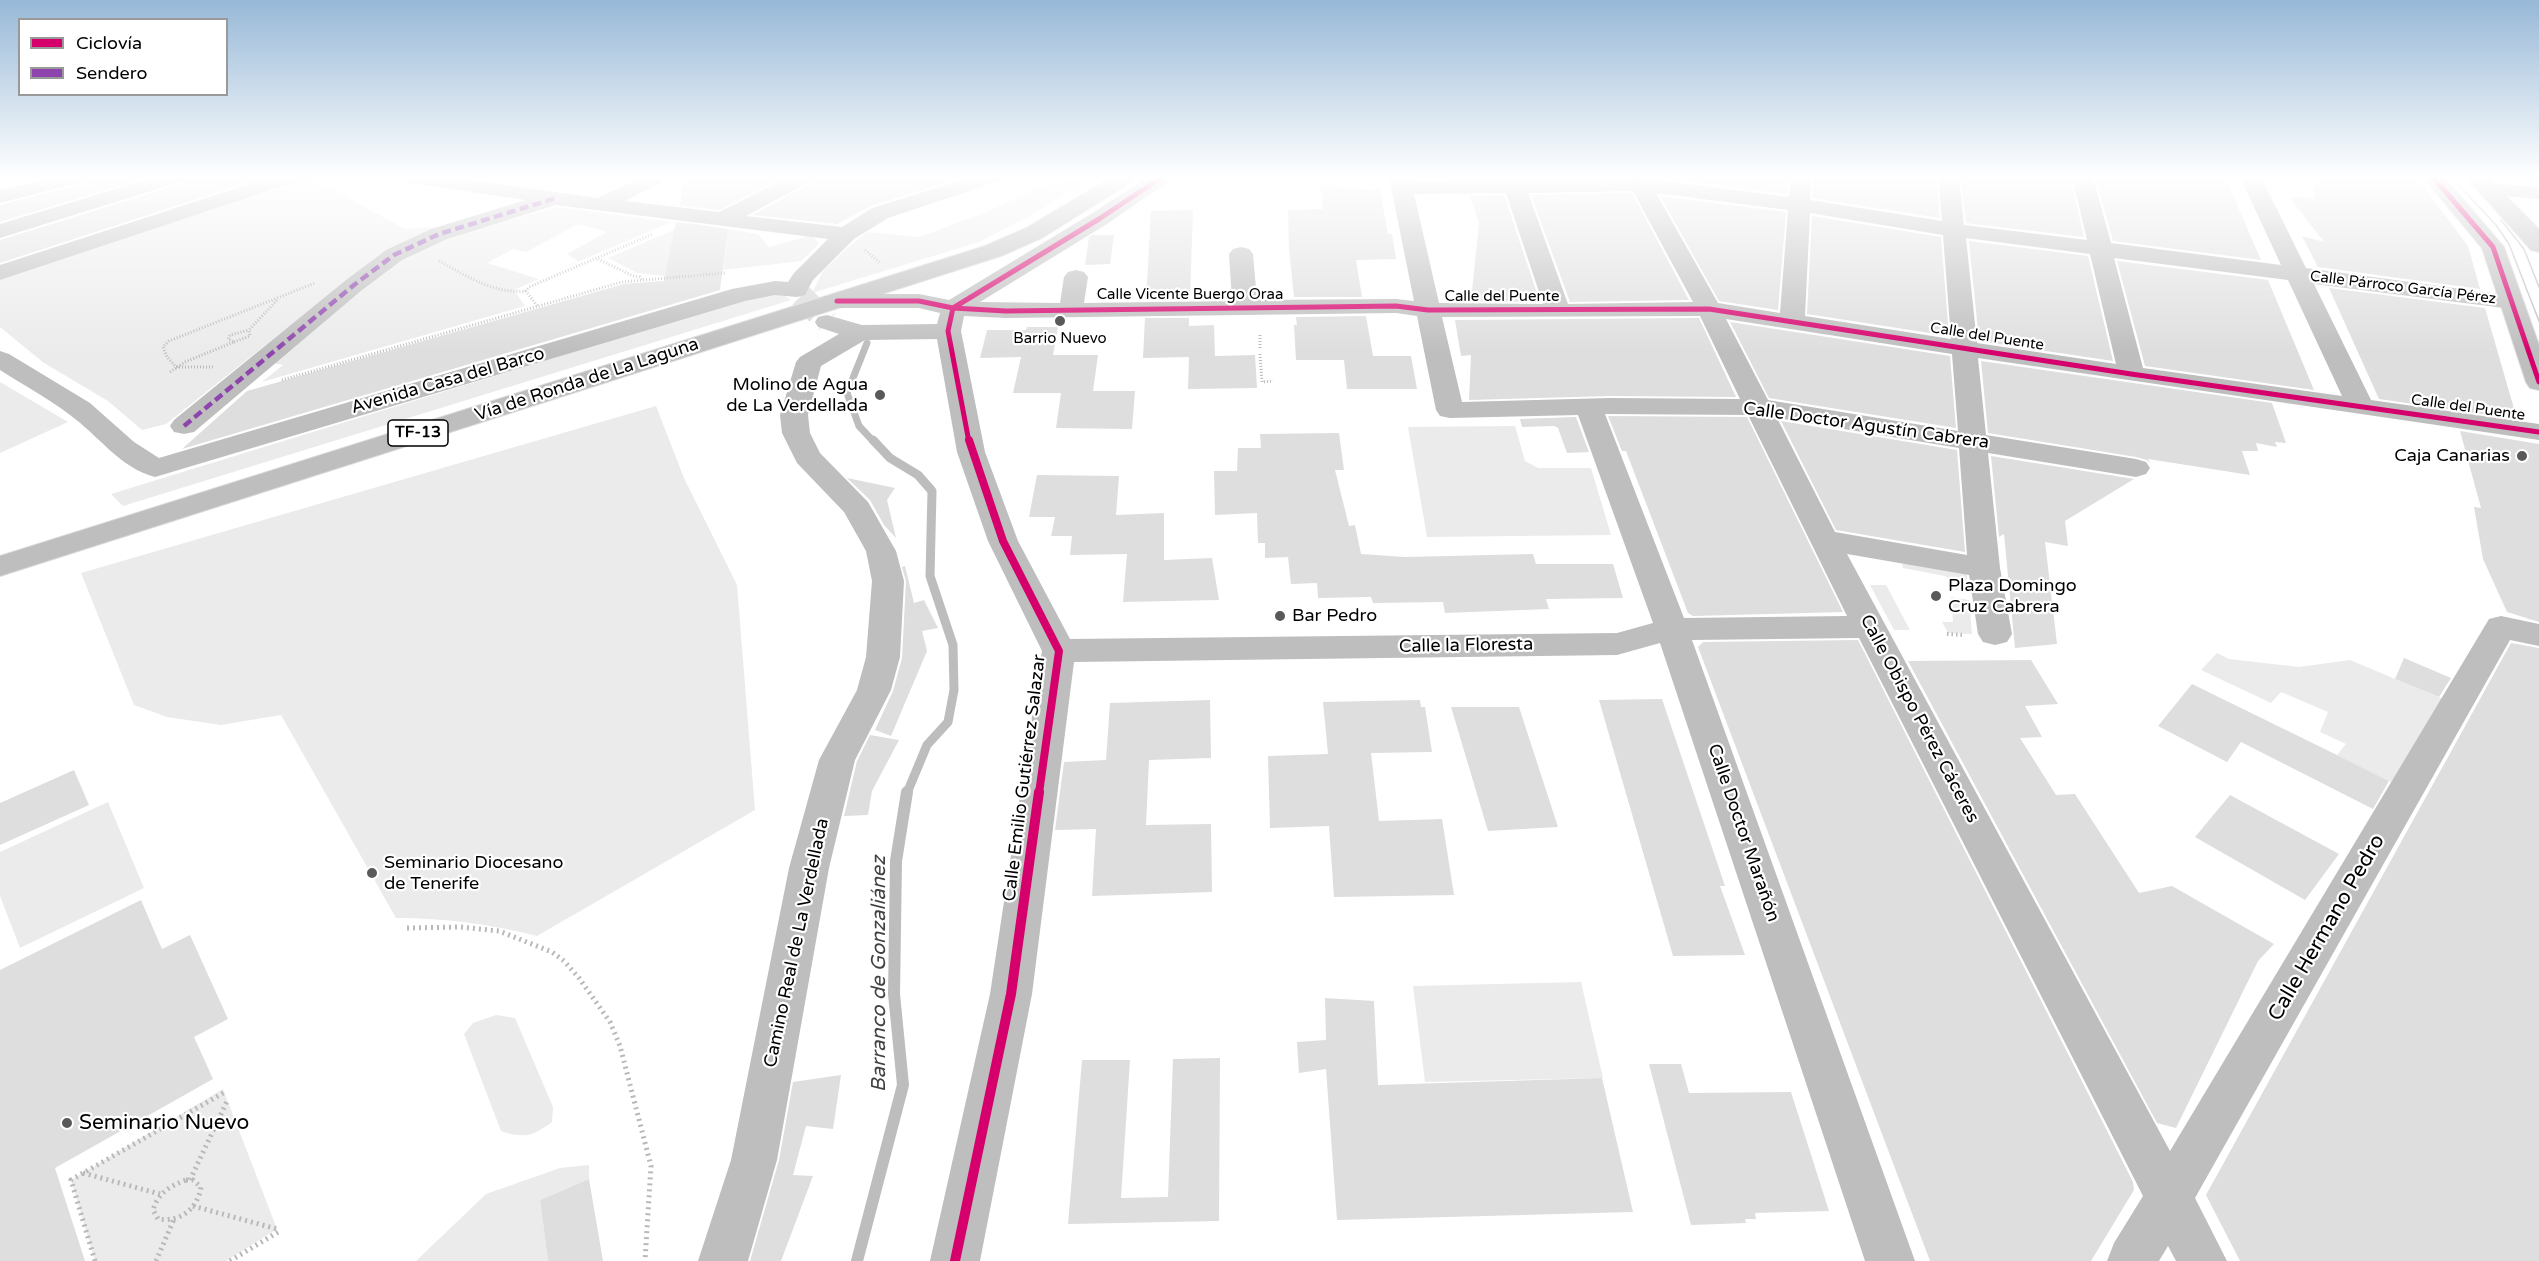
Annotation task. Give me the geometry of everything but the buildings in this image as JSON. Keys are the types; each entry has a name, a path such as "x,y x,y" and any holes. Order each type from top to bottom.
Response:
{"street":[{"path":"0,273 113,236"},
{"path":"184,426 354,285 394,255 435,236"},
{"path":"813,266 844,236"},
{"name":"Vía de Ronda de La Laguna","path":"0,566 841,319 901,281 1003,247 1028,236"},
{"path":"841,319 919,301 951,319 1074,236"},
{"path":"1412,236 1428,310"},
{"path":"1531,236 1558,311"},
{"name":"Calle Obispo Pérez Cáceres","path":"1669,236 1709,309 1824,540 2202,1261"},
{"path":"1792,320 1796,236"},
{"path":"1954,236 1962,347 1983,568 1995,634"},
{"name":"Calle Párroco García Pérez","path":"2002,236 2512,302"},
{"path":"2099,236 2131,374"},
{"path":"2278,236 2360,406"},
{"path":"2483,236 2493,247 2539,382"},
{"path":"1241,254 1245,308"},
{"name":"Avenida Casa del Barco","path":"741,294 749,285 764,278 813,266"},
{"name":"Avenida Casa del Barco","path":"0,359 80,408 124,448 155,468 741,294 775,288 799,293 802,278 813,266"},
{"path":"1071,310 1076,277"},
{"name":"Calle Vicente Buergo Oraa","path":"951,319 1006,311 1396,306 1428,310"},
{"name":"Calle del Puente","path":"1428,310 1709,309 2131,374 2539,432"},
{"name":"Calle Doctor Agustín Cabrera","path":"1428,310 1450,410 1758,407 2136,468"},
{"name":"Camino Real de La Verdellada","path":"723,1261 754,1160 808,868 837,760 874,690 883,657 888,581 881,551 857,508 807,457 796,433 794,415 809,362 841,319 951,319"},
{"name":"Calle Emilio Gutiérrez Salazar","path":"951,319 971,452 1003,541 1059,651 1011,994 955,1261"},
{"name":"Calle Doctor Marañón","path":"1588,408 1672,629 1883,1261"},
{"path":"1824,540 1983,568"},
{"name":"Calle la Floresta","path":"1059,651 1617,644 1672,629 1870,627"},
{"name":"Calle Hermano Pedro","path":"2132,1261 2501,627 2539,635"}],"path":[{"path":"412,247 498,292 516,293 526,291 529,287 647,236"},
{"path":"848,236 901,281"},
{"path":"597,258 633,276 640,277 642,280"},
{"path":"274,382 622,282 725,273 743,273 764,278"},
{"path":"256,367 176,367 167,357 163,347 169,341 323,280"},
{"path":"526,291 537,306"},
{"path":"234,342 228,339 230,335 249,330 281,297"},
{"path":"170,372 184,361 250,336 249,330"},
{"path":"1260,335 1260,349"},
{"path":"1260,354 1262,382 1273,381"},
{"path":"407,928 460,927 499,931 552,952 564,961 579,978 610,1022 620,1046 651,1166 645,1261"},
{"path":"95,1261 70,1180 225,1092"},
{"path":"190,1180 228,1099"},
{"path":"83,1173 160,1194"},
{"path":"190,1180 201,1187 201,1193 193,1206 174,1218 163,1221 154,1215 154,1204 160,1194 179,1182 190,1180"},
{"path":"193,1206 277,1230 230,1261"},
{"path":"156,1261 174,1218"}],"shaded area":[{"path":"133,236 418,236 380,254 166,424 142,430 108,401 44,363 0,327 0,280"},
{"path":"451,236 556,236 526,252 513,249 487,263 539,279 514,290 525,306 262,382 283,365 271,363 336,309 403,258"},
{"path":"600,236 639,236 559,270 578,261 567,254"},
{"path":"660,236 760,236 769,247 813,236 819,244 801,261 723,270 727,240 672,245 665,276 637,273 608,258"},
{"path":"863,236 991,236 979,242 812,293 823,271"},
{"path":"780,292 791,300 123,506 111,494 765,293"},
{"path":"0,382 68,422 0,453"},
{"path":"656,406 684,478 737,585 755,810 537,936 467,922 396,918 281,715 221,725 167,717 134,705 81,573"},
{"path":"1515,426 1525,461 1538,468 1591,468 1611,535 1427,537 1408,427"},
{"path":"1901,558 1964,572 1967,575 1968,592 1951,589 1951,580 1945,576 1903,568"},
{"path":"1870,585 1886,585 1910,630 1894,630"},
{"path":"1951,597 1969,600 1972,634 1948,633 1942,622 1953,622"},
{"path":"2217,653 2229,659 2299,667 2350,660 2448,701 2397,785 2337,755 2346,744 2320,732 2328,712 2281,692 2271,703 2201,670"},
{"path":"108,802 144,888 20,948 0,896 0,852"},
{"path":"1581,982 1603,1078 1425,1082 1413,986"},
{"path":"496,1015 515,1018 553,1107 552,1122 528,1135 501,1131 464,1034 473,1023"},
{"path":"223,1089 277,1229 226,1261 95,1261 71,1180"},
{"path":"589,1165 589,1179 540,1200 548,1261 416,1261 486,1194 560,1168"}],"waterway":[{"name":"Barranco de Gonzaliánez","path":"867,343 847,393 859,426 874,442"},
{"name":"Barranco de Gonzaliánez","path":"873,440 890,458 918,475 932,491 930,576 953,645 954,690 948,722 927,745 907,793"},
{"name":"Barranco de Gonzaliánez","path":"857,1261 903,1085 894,994 896,861 907,792"}],"tunnel":[{"path":"801,296 827,322"}],"tram line":[{"path":"2503,236 2509,244 2539,321"},
{"path":"2514,236 2524,249 2539,287"}],"marked path":[{"path":"184,426 354,285 394,255 435,236"}],"cycle path":[{"path":"955,1261 1011,994 1059,651 1003,541 971,452 948,331 953,308 1071,236"},
{"path":"2483,236 2493,247 2539,382"},
{"path":"837,301 919,301 953,308 1006,311 1396,306 1428,310 1709,309 2131,374 2539,432"}],"place":[{"name":"Barrio Nuevo","path":"1060,321"},
{"name":"Molino de Agua de La Verdellada","path":"880,395"},
{"name":"Caja Canarias","path":"2522,456"},
{"name":"Plaza Domingo Cruz Cabrera","path":"1936,596"},
{"name":"Bar Pedro","path":"1280,616"},
{"name":"Seminario Diocesano de Tenerife","path":"372,873"},
{"name":"Seminario Nuevo","path":"67,1123"}]}
